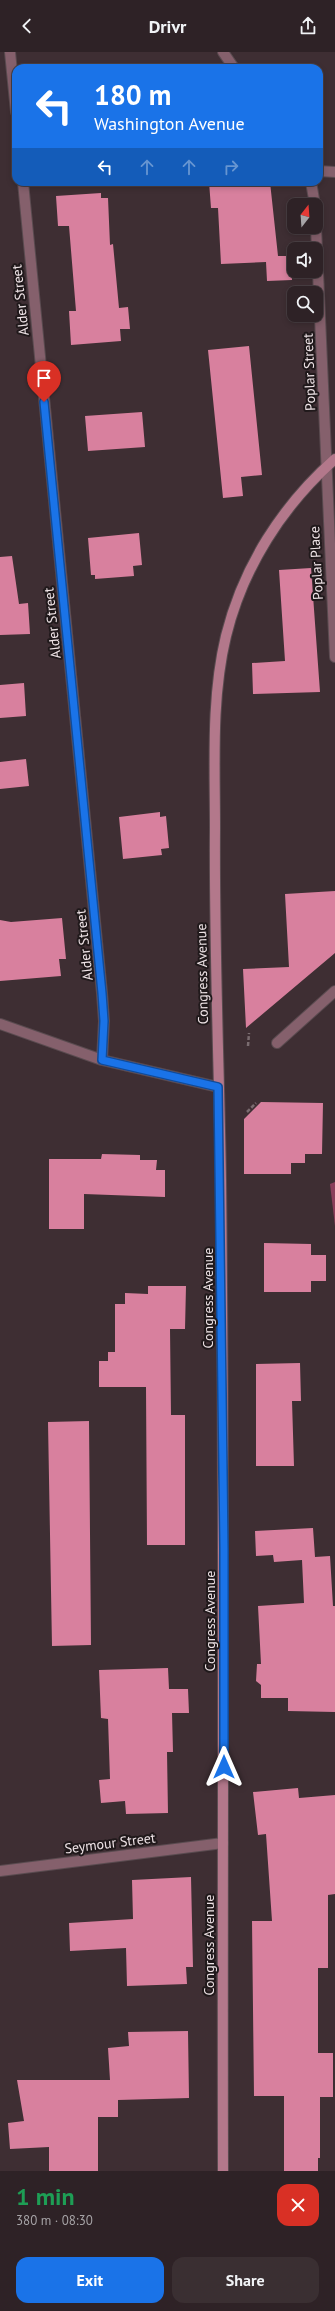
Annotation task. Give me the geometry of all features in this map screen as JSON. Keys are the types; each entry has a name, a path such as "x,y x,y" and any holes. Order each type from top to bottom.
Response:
{"street":[{"path":"10,52 12,72"},
{"path":"223,52 231,64"},
{"path":"323,171 335,172"},
{"name":"Alder Street","path":"23,186 102,985 104,1021 102,1060"},
{"path":"311,186 313,198"},
{"name":"Poplar Street","path":"316,234 326,467"},
{"name":"Congress Avenue","path":"223,2171 224,1548 218,1087 214,943 214,772 216,704 221,659 239,594 258,554 286,512 335,459"},
{"name":"Poplar Place","path":"326,467 335,657"},
{"path":"277,1043 335,991"},
{"path":"0,1024 102,1060 218,1087"},
{"name":"Seymour Street","path":"0,1871 224,1843"}],"path":[{"path":"248,1046 249,1033"},
{"path":"247,1112 256,1103"}],"shaded area":[{"path":"335,1182 335,1226 330,1184"}],"building":[{"path":"209,186 270,186 278,256 287,256 287,278 292,278 292,280 267,281 266,262 221,264 218,208 211,208"},
{"path":"101,193 101,198 108,198 110,245 113,244 119,308 128,307 130,329 120,329 121,341 71,345 69,311 76,311 69,226 58,226 56,196"},
{"path":"249,346 262,475 241,477 243,496 223,498 208,350"},
{"path":"142,412 145,447 88,451 85,416"},
{"path":"139,533 142,565 133,566 134,576 95,579 95,575 91,575 88,538"},
{"path":"12,556 19,604 28,603 30,634 0,635 0,557"},
{"path":"311,568 320,692 253,694 252,663 285,661 279,570"},
{"path":"24,683 26,716 0,718 0,685"},
{"path":"26,759 29,786 0,789 0,762"},
{"path":"160,812 160,817 166,816 169,848 161,849 162,855 123,859 119,817"},
{"path":"335,891 335,953 246,1028 243,969 289,967 285,894"},
{"path":"62,918 66,959 59,959 61,976 0,981 0,920 11,922"},
{"path":"261,1102 323,1103 322,1154 305,1154 305,1163 291,1163 291,1174 244,1174 244,1119"},
{"path":"102,1154 140,1155 140,1160 157,1160 156,1170 165,1170 165,1197 84,1194 84,1229 49,1229 49,1159 101,1159"},
{"path":"264,1243 311,1244 311,1255 326,1255 326,1281 311,1281 311,1292 264,1292"},
{"path":"148,1286 186,1286 185,1329 170,1329 171,1415 185,1415 185,1545 147,1545 146,1387 99,1387 99,1361 108,1361 108,1352 115,1352 115,1304 125,1304 125,1293 148,1294"},
{"path":"300,1363 301,1401 292,1401 294,1466 256,1466 256,1364"},
{"path":"89,1421 91,1645 52,1646 48,1422"},
{"path":"313,1528 315,1557 330,1556 333,1606 335,1606 335,1712 288,1711 288,1698 261,1698 261,1685 256,1681 257,1664 261,1664 258,1606 304,1603 302,1560 274,1562 273,1555 256,1556 255,1531"},
{"path":"168,1668 169,1689 188,1689 189,1713 172,1713 173,1752 167,1752 168,1813 126,1814 125,1801 101,1803 99,1780 110,1779 108,1719 101,1718 99,1670"},
{"path":"298,1788 299,1798 335,1795 335,1894 328,1895 328,1968 318,1968 318,2053 333,2053 333,2097 320,2097 320,2158 318,2158 318,2171 284,2171 284,2096 254,2096 252,1921 272,1921 266,1834 258,1835 253,1792"},
{"path":"191,1877 193,1967 186,1967 187,1984 127,1986 126,1948 70,1951 69,1923 133,1919 132,1880"},
{"path":"188,2031 189,2098 118,2100 118,2117 98,2117 98,2171 49,2171 49,2147 10,2149 8,2123 24,2121 17,2080 110,2080 108,2048 129,2046 128,2032"}],"route":[{"path":"44,402 102,993 104,1047 102,1060 218,1087 221,1174 224,1767"}]}
